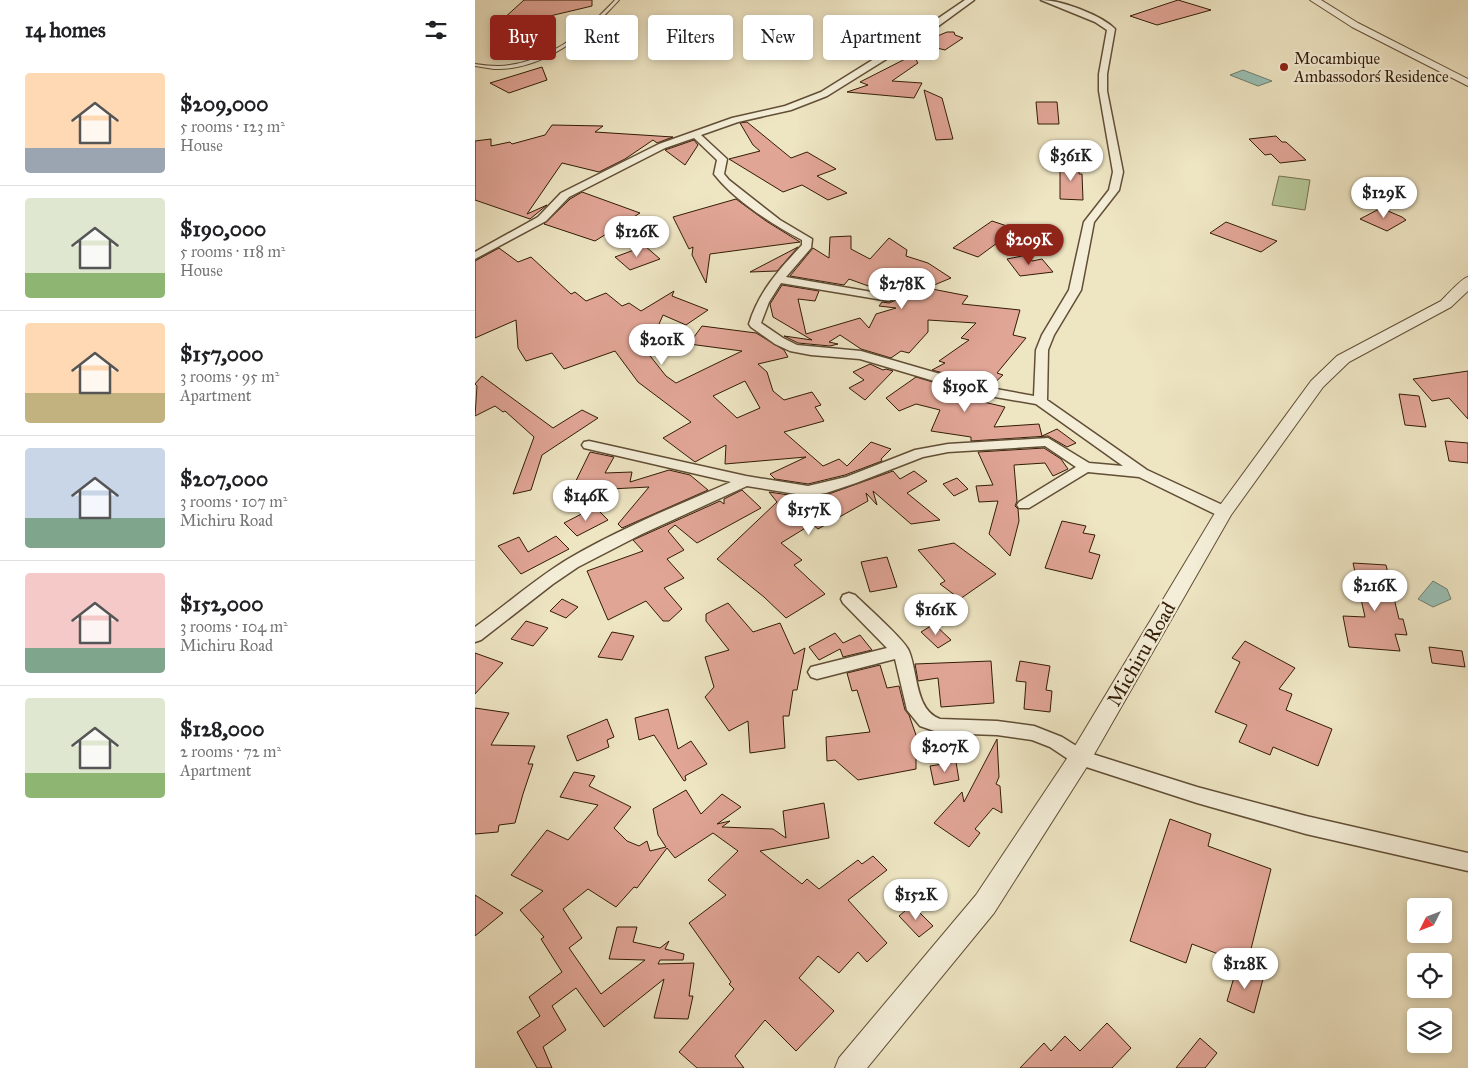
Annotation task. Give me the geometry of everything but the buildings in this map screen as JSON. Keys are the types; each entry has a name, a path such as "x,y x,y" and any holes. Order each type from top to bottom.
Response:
{"street":[{"path":"475,256 542,219 565,195 662,146 735,120 788,108 824,94 930,28 970,0"},
{"path":"1040,401 1042,350 1048,335 1075,290 1089,222 1114,190 1118,172 1103,91 1103,74 1111,28 1099,20 1045,0"},
{"path":"1315,0 1355,25 1468,83"},
{"path":"695,134 723,160 719,174 726,182 776,222 807,239 807,246 777,279 759,307 755,324 779,341 795,348 861,355 983,391 1040,401 1142,473 1224,512"},
{"path":"777,279 889,298"},
{"name":"Michiru Road","path":"849,1068 985,904 1080,758 1224,512 1317,384 1343,359 1447,304 1460,292 1468,281"},
{"path":"589,445 746,481 808,491 826,488 851,480 920,453 948,448 1039,442 1048,442 1059,447 1087,466 1142,473"},
{"path":"1024,505 1087,466"},
{"path":"475,636 539,586 572,564 623,537 746,481"},
{"path":"849,599 901,651 917,710 926,721 940,726 997,728 1034,733 1055,742 1080,758 1197,795 1305,825 1468,862"},
{"path":"817,672 901,651"}],"lane":[{"path":"475,65 511,66 542,58 569,45 617,0"}],"green space":[{"path":"1279,176 1310,180 1305,210 1272,205"}],"water":[{"path":"1243,70 1272,81 1258,86 1230,75"},
{"path":"1433,581 1447,589 1451,599 1433,607 1418,599"}],"place":[{"name":"Mocambique Ambassodorś Residence","path":"1284,67"}]}
